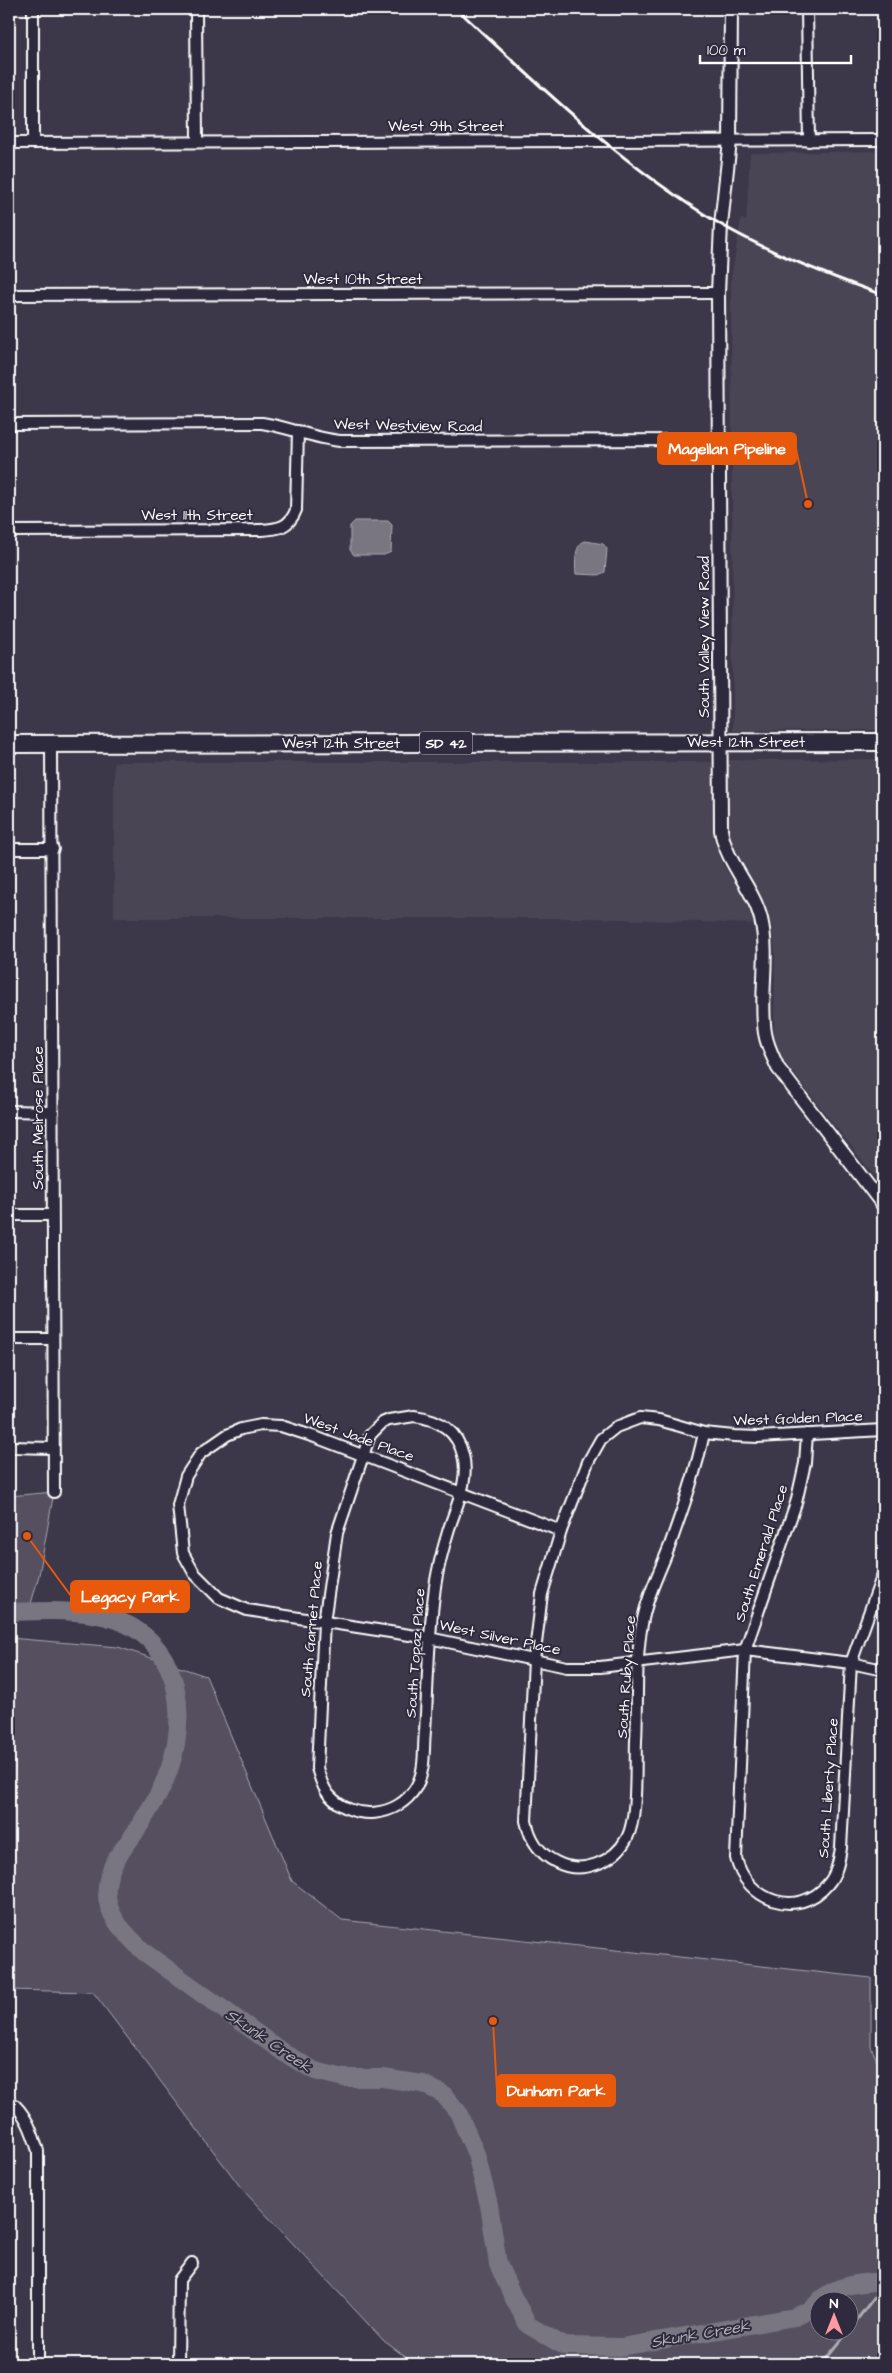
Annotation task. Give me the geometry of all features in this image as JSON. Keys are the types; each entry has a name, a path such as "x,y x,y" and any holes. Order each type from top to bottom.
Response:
{"main road":[{"name":"West 12th Street","path":"9,744 883,742"}],"street":[{"path":"33,9 33,143"},
{"path":"196,9 197,142"},
{"name":"South Valley View Road","path":"731,9 730,141 721,225 718,293 720,821 723,844 755,902 761,920 765,949 764,1027 769,1049 778,1068 883,1205"},
{"path":"807,9 809,141"},
{"name":"West 9th Street","path":"9,143 883,140"},
{"name":"West 10th Street","path":"9,295 718,293"},
{"name":"West Westview Road","path":"9,424 262,423 298,430 317,437 340,442 719,440"},
{"name":"West 11th Street","path":"9,531 261,530 283,528 293,519 296,510 298,430"},
{"name":"South Melrose Place","path":"51,744 54,1492"},
{"path":"9,849 52,849"},
{"path":"9,1111 53,1112"},
{"path":"9,1215 52,1216"},
{"path":"9,1339 52,1339"},
{"name":"South Garnet Place","path":"366,1814 350,1810 330,1796 323,1786 317,1768 324,1622 337,1533 370,1435 382,1423 405,1416 431,1418"},
{"name":"South Topaz Place","path":"366,1814 390,1810 404,1802 420,1780 424,1759 429,1638 440,1562 462,1491 464,1457 459,1443 446,1427 431,1418"},
{"name":"West Golden Place","path":"561,1531 591,1457 601,1439 616,1427 640,1418 660,1420 704,1433 758,1437 883,1430"},
{"name":"West Jade Place","path":"178,1505 182,1485 196,1460 227,1435 241,1429 261,1425 281,1426 462,1491 561,1531"},
{"name":"South Ruby Place","path":"534,1660 526,1821 533,1842 546,1857 561,1865 575,1868 590,1866 608,1859 622,1845 630,1830 634,1799 642,1625 647,1605 690,1490 704,1433"},
{"name":"South Emerald Place","path":"745,1650 796,1504 805,1463 807,1434"},
{"path":"9,1447 53,1448"},
{"name":"West Silver Place","path":"178,1505 183,1553 194,1574 210,1591 231,1604 247,1610 429,1638 551,1664 584,1668 745,1650 851,1663 883,1670"},
{"path":"534,1660 542,1594 561,1531"},
{"name":"South Liberty Place","path":"745,1650 736,1858 739,1872 752,1889 770,1900 794,1902 815,1895 828,1884 836,1869 841,1848 851,1663 883,1574"},
{"path":"9,2100 28,2122 38,2151 38,2364"},
{"path":"178,2364 179,2280 192,2263"}],"shaded area":[{"path":"883,151 883,730 733,731 731,279 741,218 746,221 750,153"},
{"path":"355,521 388,521 392,525 391,552 384,555 354,555 350,550 350,526"},
{"path":"586,541 603,544 607,549 605,572 598,575 576,574 577,550"},
{"path":"883,759 883,1187 779,1055 774,1036 775,953 772,926 725,833 725,760"},
{"path":"114,762 712,762 714,841 723,865 744,898 754,924 592,918 114,918"},
{"path":"54,1492 39,1575 29,1611 9,1612 9,1496"},
{"path":"9,1638 118,1647 206,1676 292,1881 342,1920 871,1978 871,2047 883,2074 883,2364 415,2364 384,2341 242,2189 93,1992 9,1990"}],"waterway":[{"name":"Skunk Creek","path":"9,1612 46,1611 95,1614 134,1628 154,1645 168,1666 176,1691 178,1717 176,1744 169,1770 158,1795 110,1871 107,1896 112,1915 144,1952 284,2053 315,2071 344,2078 383,2078 423,2084 443,2094 458,2112 476,2154 489,2205 498,2264 528,2325 564,2346 621,2347 795,2317 810,2310"},
{"name":"Skunk Creek","path":"836,2290 842,2287 883,2281"},
{"path":"821,2364 883,2287"}],"railway":[{"path":"457,9 583,124 649,177 684,201 720,224 759,245 821,272 883,295"}],"place":[{"name":"Magellan Pipeline","path":"808,504"},
{"name":"Legacy Park","path":"27,1536"},
{"name":"Dunham Park","path":"493,2021"}]}
